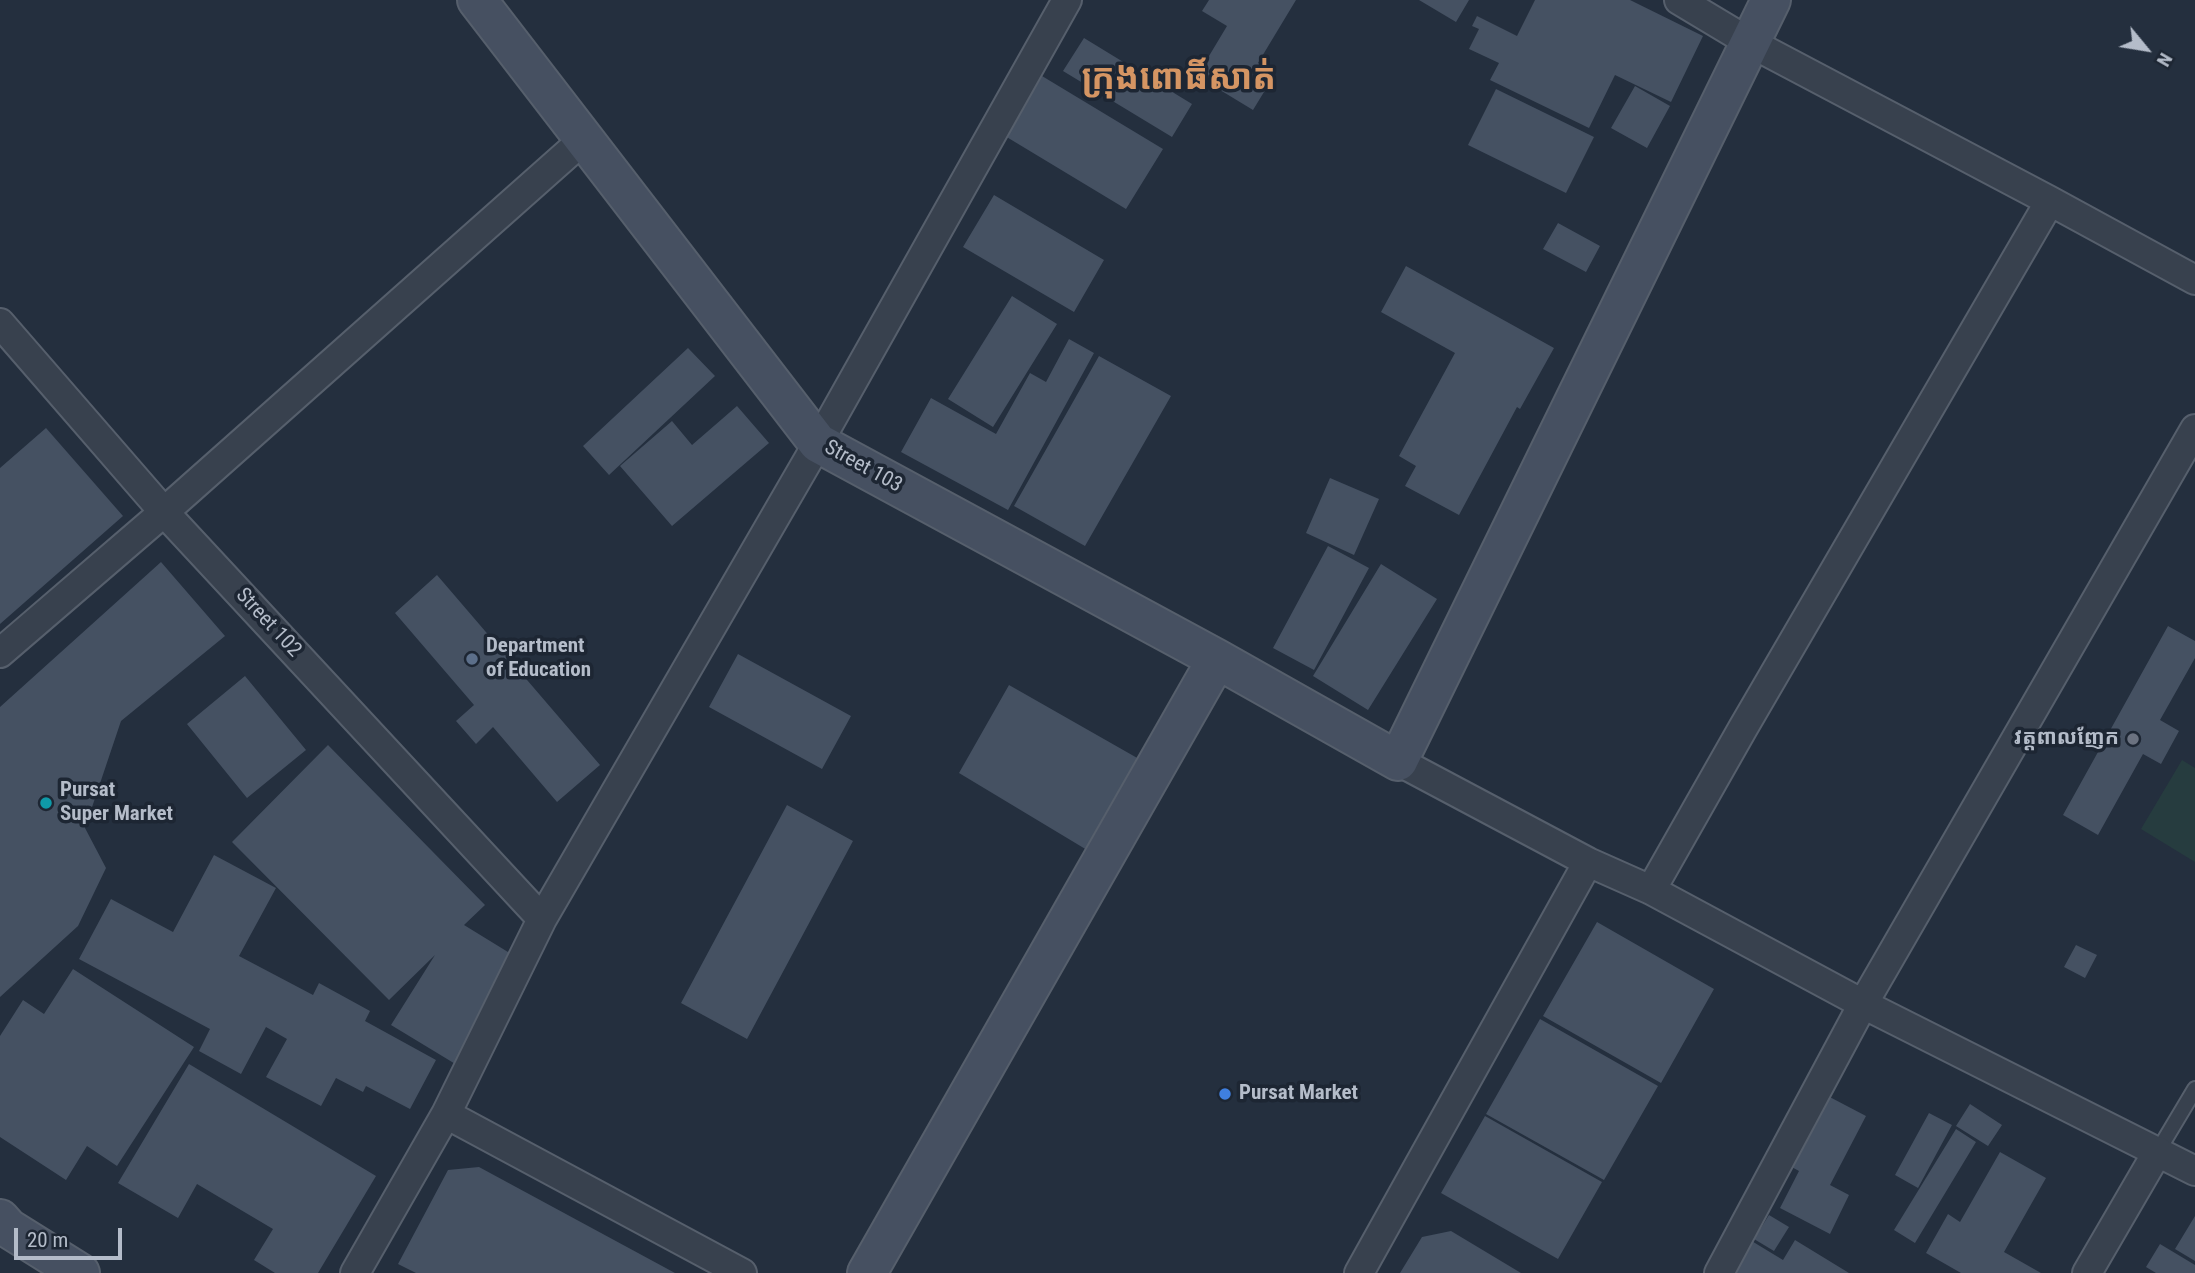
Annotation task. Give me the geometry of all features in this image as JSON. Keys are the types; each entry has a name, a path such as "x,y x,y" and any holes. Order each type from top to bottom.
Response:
{"street":[{"name":"Street 103","path":"477,0 818,443 1217,659 1398,761"},
{"path":"355,1273 446,1114 542,919 818,443 1067,0"},
{"path":"1679,0 1749,43 2195,280"},
{"path":"1771,0 1398,761 1588,862 1651,890 1864,1004 2195,1171"},
{"path":"0,653 164,512 583,140"},
{"path":"1651,890 1763,692 2050,201"},
{"name":"Street 102","path":"0,323 164,512 542,919"},
{"path":"1718,1273 1864,1004 2195,429"},
{"path":"867,1273 1217,659"},
{"path":"1359,1273 1588,862"},
{"path":"446,1114 742,1273"},
{"path":"2087,1273 2158,1151"},
{"path":"3,1228 80,1273"}],"lane":[{"path":"2158,1151 2195,1089"}],"green space":[{"path":"2182,760 2195,768 2195,862 2141,829"}],"building":[{"path":"1209,0 1296,0 1258,63 1275,74 1253,110 1197,76 1227,26 1202,11"},
{"path":"1419,0 1469,0 1456,22"},
{"path":"1535,0 1630,0 1703,36 1671,102 1615,75 1589,128 1490,80 1499,63 1469,49 1479,29 1472,26 1477,16 1517,36"},
{"path":"1084,38 1192,104 1172,137 1063,71"},
{"path":"1042,76 1163,149 1126,209 1005,136"},
{"path":"1635,86 1670,106 1647,148 1611,128"},
{"path":"1496,89 1594,137 1566,193 1468,145"},
{"path":"994,195 1104,260 1074,312 963,247"},
{"path":"1558,223 1600,246 1586,272 1543,249"},
{"path":"1406,266 1554,348 1520,409 1517,407 1459,515 1405,486 1416,466 1399,456 1455,353 1381,312"},
{"path":"1012,296 1057,324 993,427 948,399"},
{"path":"1069,339 1094,353 1008,510 901,452 931,398 996,434 1030,373 1046,382"},
{"path":"688,348 715,376 609,475 583,446"},
{"path":"1099,356 1171,396 1085,546 1014,506"},
{"path":"737,406 769,443 672,526 620,466 672,421 692,445"},
{"path":"46,428 123,516 0,624 0,468"},
{"path":"1330,478 1379,499 1354,555 1306,533"},
{"path":"1328,546 1369,568 1314,670 1273,648"},
{"name":"Pursat Super Market","path":"161,562 225,636 121,721 85,828 106,868 78,926 0,997 0,707"},
{"path":"1381,564 1437,599 1368,710 1313,676"},
{"name":"Department of Education","path":"437,575 600,765 557,802 493,727 476,744 456,721 474,705 395,613"},
{"path":"2168,626 2195,641 2195,658 2160,720 2179,731 2161,764 2143,754 2098,835 2063,815"},
{"path":"738,654 851,716 822,769 709,707"},
{"path":"245,676 306,750 247,798 187,724"},
{"path":"1009,685 1139,759 1087,850 959,773"},
{"path":"328,745 485,905 464,925 521,960 457,1065 391,1025 435,955 389,1000 232,842"},
{"path":"787,805 853,841 747,1039 681,1003"},
{"path":"214,855 276,888 239,956 313,995 319,983 370,1011 365,1021 436,1060 410,1109 366,1086 363,1092 336,1078 321,1106 266,1077 287,1039 266,1027 241,1074 199,1051 210,1029 79,959 111,899 173,932"},
{"path":"1597,922 1714,989 1661,1083 1543,1016"},
{"path":"2076,945 2097,955 2085,978 2064,967"},
{"path":"73,969 194,1047 117,1166 87,1146 66,1180 0,1137 0,1036 23,1000 44,1014"},
{"path":"1540,1019 1658,1086 1604,1180 1486,1114"},
{"path":"189,1064 376,1176 318,1273 275,1273 254,1260 273,1229 197,1184 178,1218 118,1183"},
{"path":"1824,1094 1866,1116 1830,1185 1849,1195 1830,1234 1780,1208 1799,1171 1788,1165"},
{"path":"1970,1104 2002,1125 1988,1146 1956,1126"},
{"path":"1929,1113 1952,1125 1918,1188 1895,1175"},
{"path":"1485,1116 1602,1182 1558,1259 1441,1193"},
{"path":"1956,1129 1976,1142 1915,1243 1894,1230"},
{"path":"2000,1152 2046,1178 2004,1252 2041,1273 1961,1273 1926,1253 1948,1214 1960,1222"},
{"path":"479,1167 675,1273 416,1273 398,1264 448,1170"},
{"path":"1769,1215 1789,1227 1774,1251 1754,1239"},
{"path":"2195,1216 2195,1261 2175,1249"},
{"path":"1451,1231 1521,1273 1400,1273 1422,1237"},
{"path":"1750,1240 1783,1260 1795,1240 1849,1273 1730,1273"},
{"path":"2160,1244 2195,1265 2195,1273 2156,1273 2146,1267"}],"place":[{"name":"Department of Education","path":"472,659"},
{"name":"វត្តពាលញែក","path":"2133,739"},
{"name":"Pursat Super Market","path":"46,803"},
{"name":"Pursat Market","path":"1225,1094"}],"district":[{"name":"ក្រុងពោធិ៍សាត់","path":"1179,80"}]}
